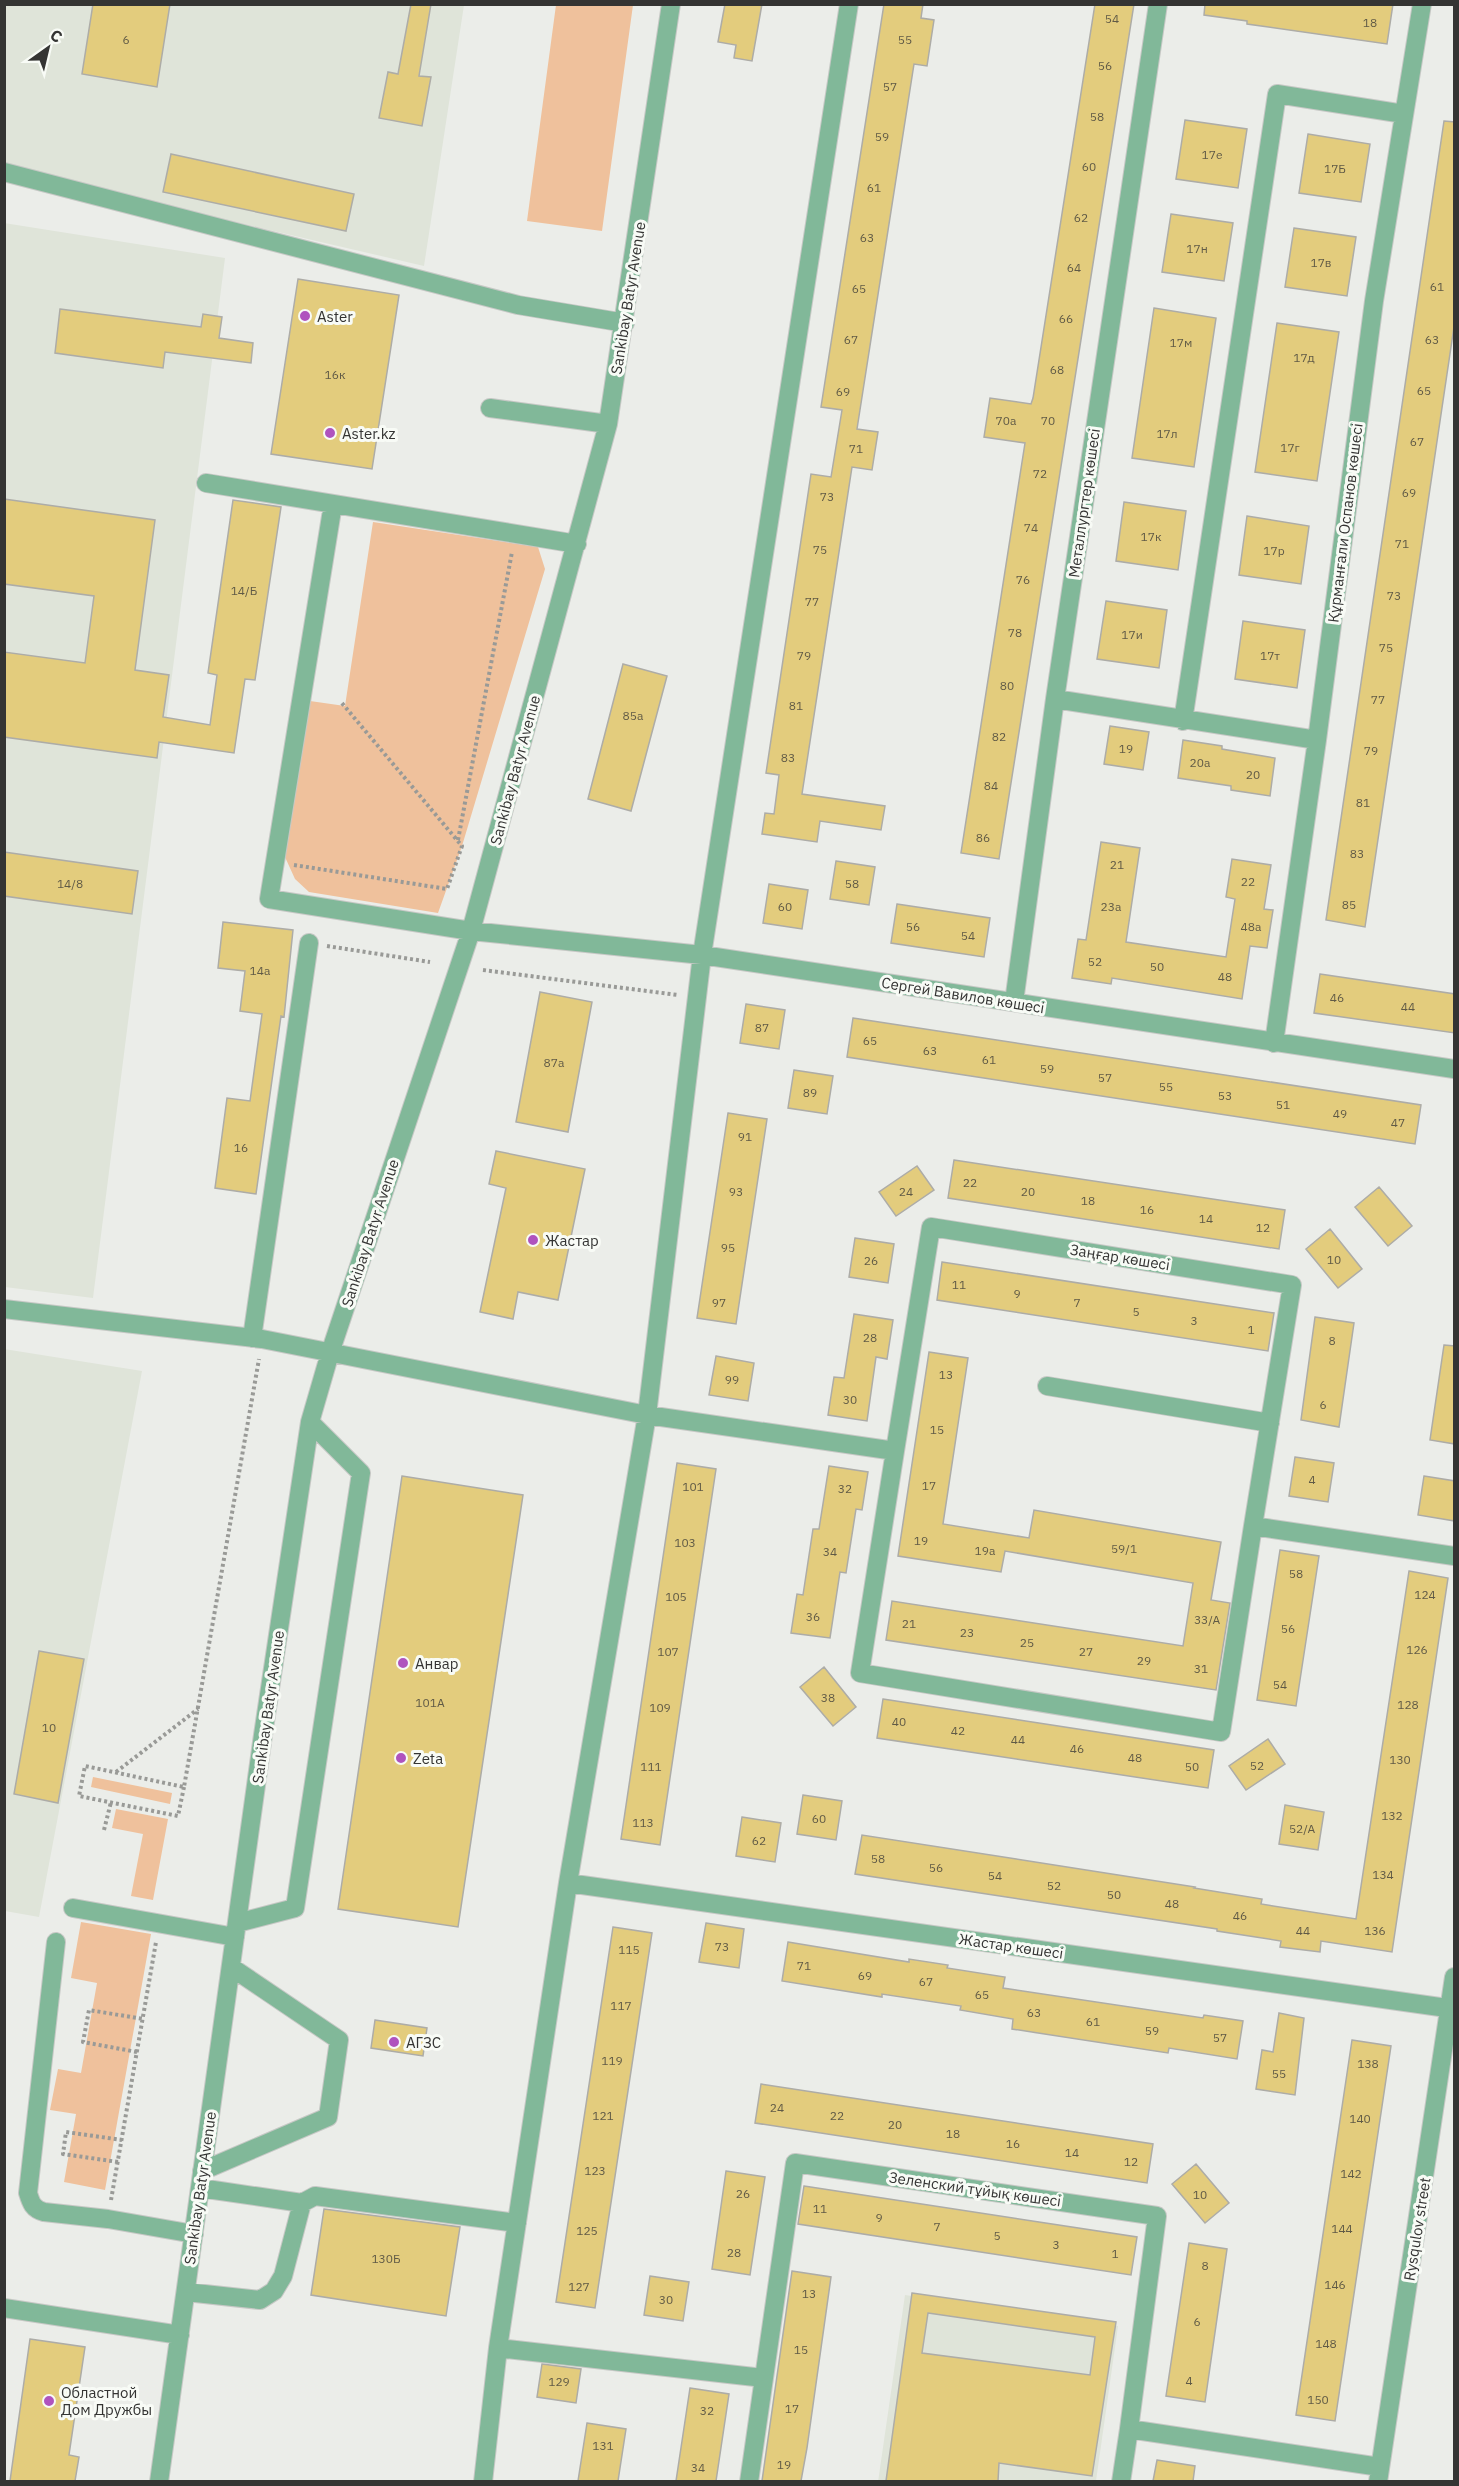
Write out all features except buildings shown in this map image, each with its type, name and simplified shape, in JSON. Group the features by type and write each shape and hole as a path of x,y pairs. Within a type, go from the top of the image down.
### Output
{"street":[{"name":"Sankibay Batyr Avenue","path":"159,2481 310,1422 330,1353 471,931 608,424 625,323 671,4"},
{"path":"483,2481 498,2348 568,1883 647,1415 702,956 849,4"},
{"name":"Металлургтер көшесі","path":"1014,1002 1055,699 1158,4"},
{"name":"Құрманғали Оспанов көшесі","path":"1275,1043 1374,301 1422,4"},
{"path":"1183,721 1277,94 1404,114"},
{"path":"4,172 518,305 625,323"},
{"path":"490,408 608,424"},
{"path":"206,483 577,544"},
{"name":"Сергей Вавилов көшесі","path":"333,504 269,898 471,931 702,956 1455,1069"},
{"path":"1055,699 1183,721 1317,740"},
{"path":"257,1339 309,943"},
{"name":"Заңғар көшесі","path":"931,1227 1292,1285 1221,1732 860,1673 895,1451 931,1227"},
{"path":"4,1309 257,1339 647,1415 895,1451"},
{"path":"1047,1386 1270,1423"},
{"path":"73,1908 160,1923 236,1930 295,1908 360,1473 310,1422"},
{"path":"1253,1526 1455,1557"},
{"name":"Жастар көшесі","path":"568,1883 1452,2009"},
{"path":"56,1942 28,2193 31,2203 36,2210 108,2219 194,2234"},
{"path":"201,2179 328,2117 339,2040 231,1966"},
{"name":"Rysqulov street","path":"1379,2474 1452,2009 1455,1977"},
{"name":"Зеленский тұйық көшесі","path":"749,2481 795,2163 1157,2216 1121,2481"},
{"path":"201,2179 302,2203 315,2196 517,2223"},
{"path":"186,2292 260,2300 274,2291 283,2276 302,2203"},
{"path":"4,2308 180,2335"},
{"path":"498,2348 764,2378"},
{"path":"1129,2429 1379,2474"}],"path":[{"path":"458,841 516,534"},
{"path":"288,864 447,889 462,846 341,702"},
{"path":"309,943 430,962"},
{"path":"483,970 697,998"},
{"path":"184,1787 85,1766 79,1796 178,1816 184,1787 198,1708 257,1339"},
{"path":"115,1773 198,1708"},
{"path":"104,1830 111,1802"},
{"path":"108,2219 160,1923"},
{"path":"137,2052 83,2042 89,2010 143,2019"},
{"path":"118,2162 63,2154 66,2133 122,2140"}],"shaded area":[{"path":"4,5 464,5 424,266 5,170"},
{"path":"556,5 633,5 602,231 527,221"},
{"path":"4,223 225,258 93,1298 5,1287"},
{"path":"373,522 538,547 545,569 462,846 438,913 309,892 295,879 285,857 310,701 345,706"},
{"path":"4,1349 142,1371 39,1917 5,1911"},
{"path":"93,1777 172,1793 170,1804 91,1787"},
{"path":"116,1809 168,1819 153,1900 131,1896 143,1834 112,1828"},
{"path":"81,1922 151,1934 105,2190 64,2182 76,2114 50,2110 58,2069 81,2073 97,1983 71,1978"},
{"path":"905,2295 1118,2326 1096,2481 878,2482"}],"place":[{"name":"Aster","path":"305,316"},
{"name":"Aster.kz","path":"330,433"},
{"name":"Жастар","path":"533,1240"},
{"name":"Анвар","path":"403,1663"},
{"name":"Zeta","path":"401,1758"},
{"name":"АГЗС","path":"394,2042"},
{"name":"Областной Дом Дружбы","path":"49,2401"}]}
